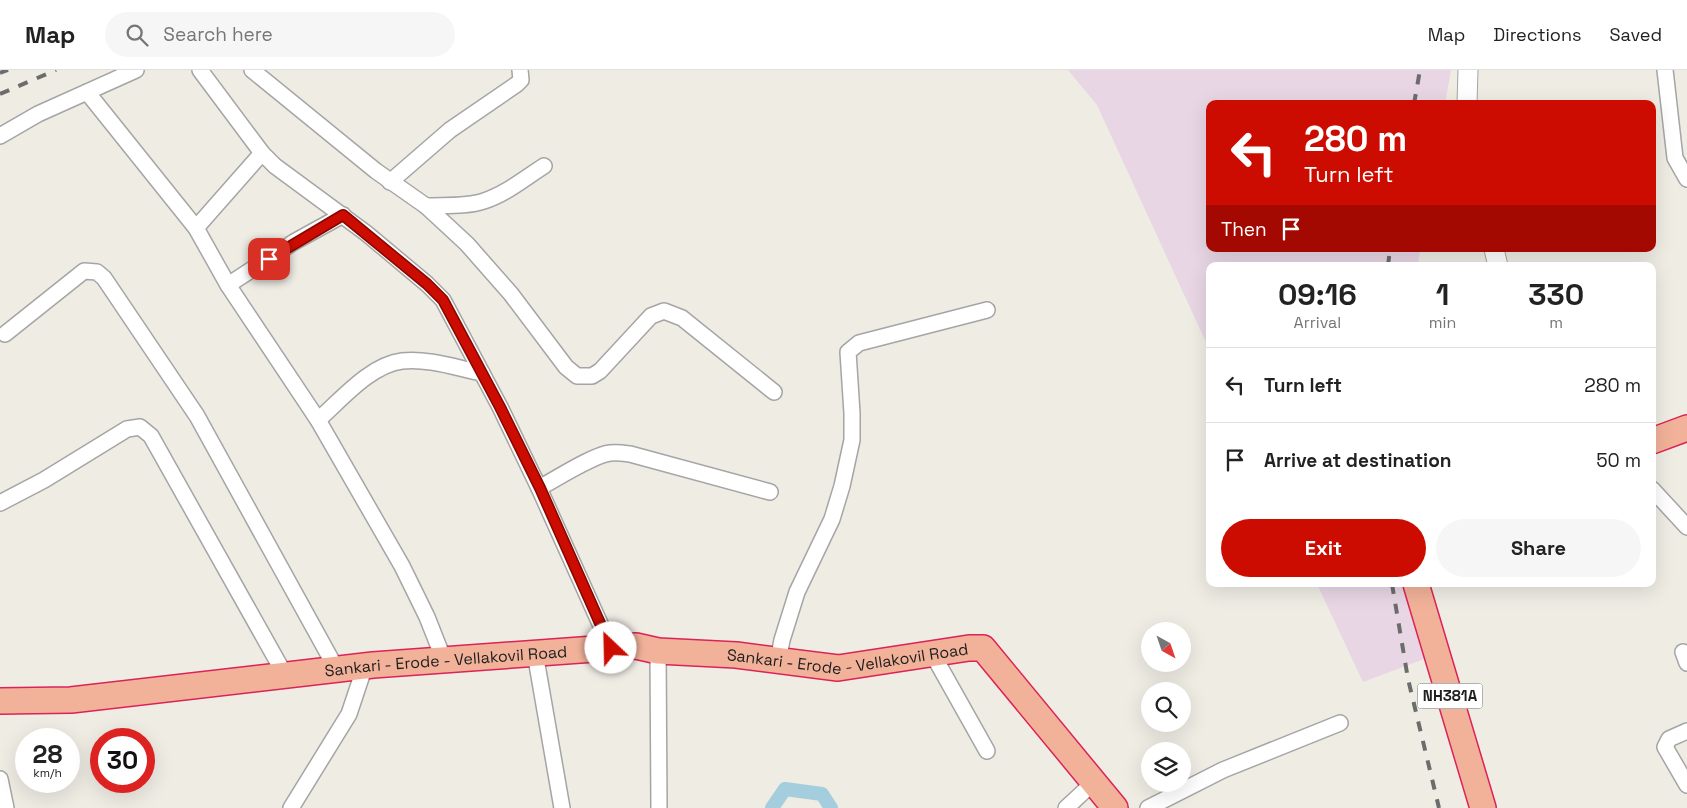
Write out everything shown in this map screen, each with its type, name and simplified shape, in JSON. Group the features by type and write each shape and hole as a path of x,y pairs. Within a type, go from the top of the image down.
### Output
{"highway":[{"path":"1656,440 1687,428"},
{"name":"NH381A","path":"1417,587 1483,808"},
{"name":"Sankari - Erode - Vellakovil Road","path":"0,701 71,700 365,666 636,646 658,651 736,655 838,668 932,653 983,648 1115,808"}],"street":[{"path":"0,136 38,114 136,70"},
{"path":"200,70 262,154 275,166 343,215 427,284 443,300 540,488 611,648"},
{"path":"252,70 390,182 426,206 494,272 566,367 577,376 592,376 600,371 651,316 664,311 682,318 774,392"},
{"path":"390,182 450,130 517,84 521,75 520,70"},
{"path":"1467,100 1468,70"},
{"path":"1665,70 1675,158 1687,179"},
{"path":"87,92 196,228 228,285 318,420 402,566 427,617 444,660"},
{"path":"196,228 262,154"},
{"path":"426,206 484,201 496,196 544,166"},
{"path":"228,285 343,215"},
{"path":"5,334 84,271 97,272 104,278 197,416 336,670"},
{"path":"778,661 782,640 797,592 832,519 842,486 852,440 848,352 859,343 988,310"},
{"path":"318,420 366,379 391,364 402,361 416,362 482,373"},
{"path":"0,503 44,480 128,429 140,427 146,430 285,675"},
{"path":"540,488 608,453 617,453 630,454 770,492"},
{"path":"1656,493 1687,527"},
{"path":"658,651 659,808"},
{"path":"932,653 987,751"},
{"path":"535,654 562,808"},
{"path":"291,808 349,714 365,666"},
{"path":"1148,808 1223,770 1340,724"},
{"path":"1687,732 1669,739 1665,747 1687,785"},
{"path":"0,779 6,808"},
{"path":"1066,808 1093,783"}],"shaded area":[{"path":"1068,70 1451,70 1446,100 1206,100 1206,252 1420,252 1418,262 1206,262 1206,342 1097,105"},
{"path":"1318,587 1410,587 1424,659 1363,682"}],"waterway":[{"path":"772,808 785,789 822,794 831,808"}],"railway":[{"path":"0,73 8,70"},
{"path":"0,94 56,70"},
{"path":"1415,100 1420,70"},
{"path":"1388,262 1390,252"},
{"path":"1393,587 1408,679 1439,808"}],"route":[{"path":"269,259 294,242 343,215 427,284 443,300 500,407 540,488 611,648"}]}
